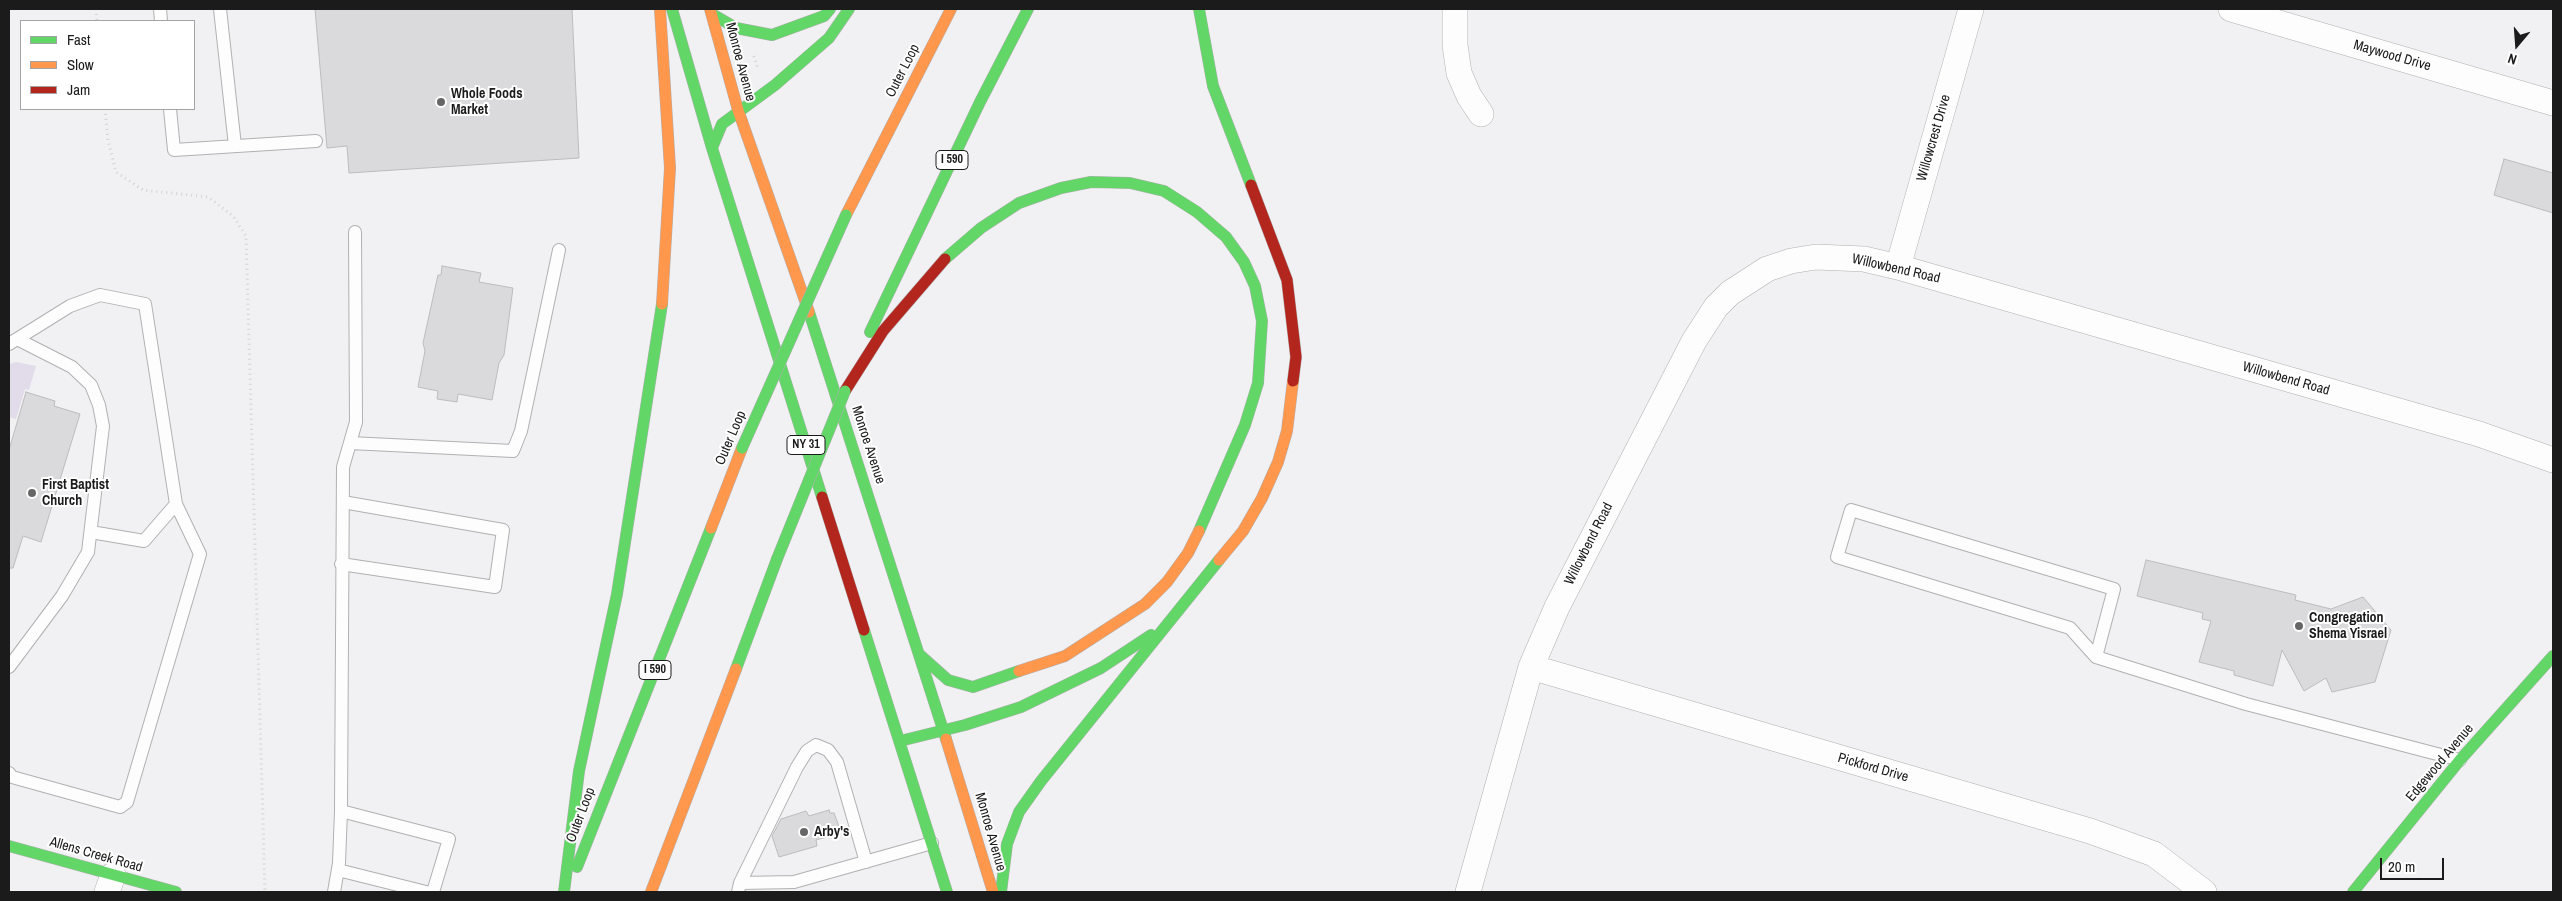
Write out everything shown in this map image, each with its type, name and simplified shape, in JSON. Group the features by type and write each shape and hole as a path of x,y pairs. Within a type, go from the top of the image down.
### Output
{"main road":[{"path":"564,892 579,772 617,594 662,306 670,168 660,9"},
{"name":"NY 31","path":"672,9 712,148 947,892"},
{"path":"711,11 736,28 772,36 824,16 830,9"},
{"path":"712,148 722,124 738,110 775,85 829,38 849,9"},
{"name":"Outer Loop","path":"568,892 742,448 846,215 951,9"},
{"name":"I 590","path":"651,892 777,559 845,390 878,313 980,102 1028,9"},
{"path":"1001,892 1007,844 1019,812 1041,781 1243,531 1262,498 1278,462 1287,431 1296,357 1287,280 1213,86 1199,9"},
{"name":"Monroe Avenue","path":"711,11 738,110 791,257 944,729 993,892"},
{"path":"845,390 883,331 938,265 981,228 1019,203 1061,188 1091,182 1130,183 1164,191 1198,212 1226,237 1244,262 1255,286 1262,321 1258,383 1245,425 1226,475 1188,553 1167,582 1150,599 1065,656 972,687 948,680 920,655"},
{"path":"900,741 1021,707 1101,668 1173,620"},
{"name":"Edgewood Avenue","path":"2353,892 2460,760 2553,656"},
{"name":"Allens Creek Road","path":"9,846 110,884 176,892"}],"street":[{"path":"1455,9 1455,45 1459,73 1469,96 1481,114"},
{"name":"Willowcrest Drive","path":"1898,267 1971,9"},
{"name":"Maywood Drive","path":"2231,9 2553,103"},
{"name":"Willowbend Road","path":"1468,892 1531,667 1557,607 1694,341 1716,307 1746,281 1767,269 1791,261 1839,257 1864,259 1898,267 2479,434 2553,460"},
{"name":"Pickford Drive","path":"1531,667 2090,832 2154,854 2204,892"}],"lane":[{"path":"220,9 235,146"},
{"path":"170,110 174,150 316,140"},
{"path":"334,892 338,870 341,811 343,466 356,422 355,232"},
{"path":"350,443 513,451 521,431 559,250"},
{"path":"10,777 120,807 127,802 200,554 176,504 145,304 100,295 70,306 13,342"},
{"path":"9,667 62,596 88,552 103,426 99,405 91,385 72,367 13,342"},
{"path":"341,564 495,587 503,530 343,502"},
{"path":"90,532 144,541 176,504"},
{"path":"2096,658 2114,589 1851,510 1838,557 2070,628 2096,658 2246,704 2460,760"},
{"path":"739,888 807,751 816,745 828,750 837,762 866,862"},
{"path":"341,811 449,839 433,892"},
{"path":"739,888 794,882 932,843"},
{"path":"338,870 426,892"}],"path":[{"path":"753,53 760,76"},
{"path":"105,110 108,140 116,172 143,190 208,197 233,216 246,236 265,892"}],"shaded area":[{"path":"16,362 36,366 29,390 25,389 16,419 9,417 9,364"}],"building":[{"path":"315,9 572,9 579,158 349,173 347,146 327,148"},
{"path":"2504,159 2553,173 2553,213 2494,195"},
{"path":"442,266 481,273 479,282 513,288 504,355 499,363 492,400 458,394 457,402 437,399 438,391 418,387 425,351 423,343 438,275 441,275"},
{"name":"First Baptist Church","path":"26,392 55,401 54,406 80,414 41,542 23,536 13,568 9,568 9,450"},
{"name":"Congregation Shema Yisrael","path":"2146,560 2296,595 2295,600 2331,609 2363,597 2391,630 2375,682 2332,692 2326,678 2304,691 2282,650 2273,686 2234,675 2234,671 2199,662 2211,621 2202,619 2203,613 2137,596"},
{"name":"Arby's","path":"829,810 830,813 834,813 840,829 836,830 837,834 816,840 817,846 779,857 772,836 781,819 806,811 809,816"}],"traffic: fast":[{"path":"672,9 712,148 822,497"},
{"path":"712,14 736,28 772,35 824,16 830,9"},
{"path":"712,148 722,124 775,85 829,38 849,9"},
{"path":"870,332 980,102 1028,9"},
{"path":"1199,9 1213,86 1251,185"},
{"path":"945,259 981,228 1019,203 1061,188 1091,182 1130,183 1164,191 1197,212 1226,237 1244,262 1255,286 1262,321 1258,383 1245,425 1199,531"},
{"path":"742,448 846,215"},
{"path":"564,892 579,771 617,594 662,304"},
{"path":"809,312 946,739"},
{"path":"777,559 845,391"},
{"path":"577,867 711,528"},
{"path":"736,669 777,559"},
{"path":"1001,892 1007,844 1019,812 1041,781 1219,560"},
{"path":"864,630 947,892"},
{"path":"900,741 965,725 1021,707 1101,668 1151,635"},
{"path":"920,655 948,680 973,687 1019,671"},
{"path":"2353,892 2460,760 2553,656"},
{"path":"9,846 176,892"}],"traffic: slow":[{"path":"660,9 670,168 662,304"},
{"path":"710,9 738,110 809,312"},
{"path":"846,215 951,9"},
{"path":"1219,560 1243,531 1262,498 1278,462 1287,431 1293,381"},
{"path":"711,528 742,448"},
{"path":"1019,671 1065,656 1145,604 1167,582 1188,553 1199,531"},
{"path":"651,892 736,669"},
{"path":"946,739 993,892"}],"traffic: jam":[{"path":"1251,185 1287,280 1296,357 1293,381"},
{"path":"845,391 883,331 945,259"},
{"path":"822,497 864,630"}],"place":[{"name":"Whole Foods Market","path":"441,102"},
{"name":"First Baptist Church","path":"32,493"},
{"name":"Congregation Shema Yisrael","path":"2299,626"},
{"name":"Arby's","path":"804,832"}]}
